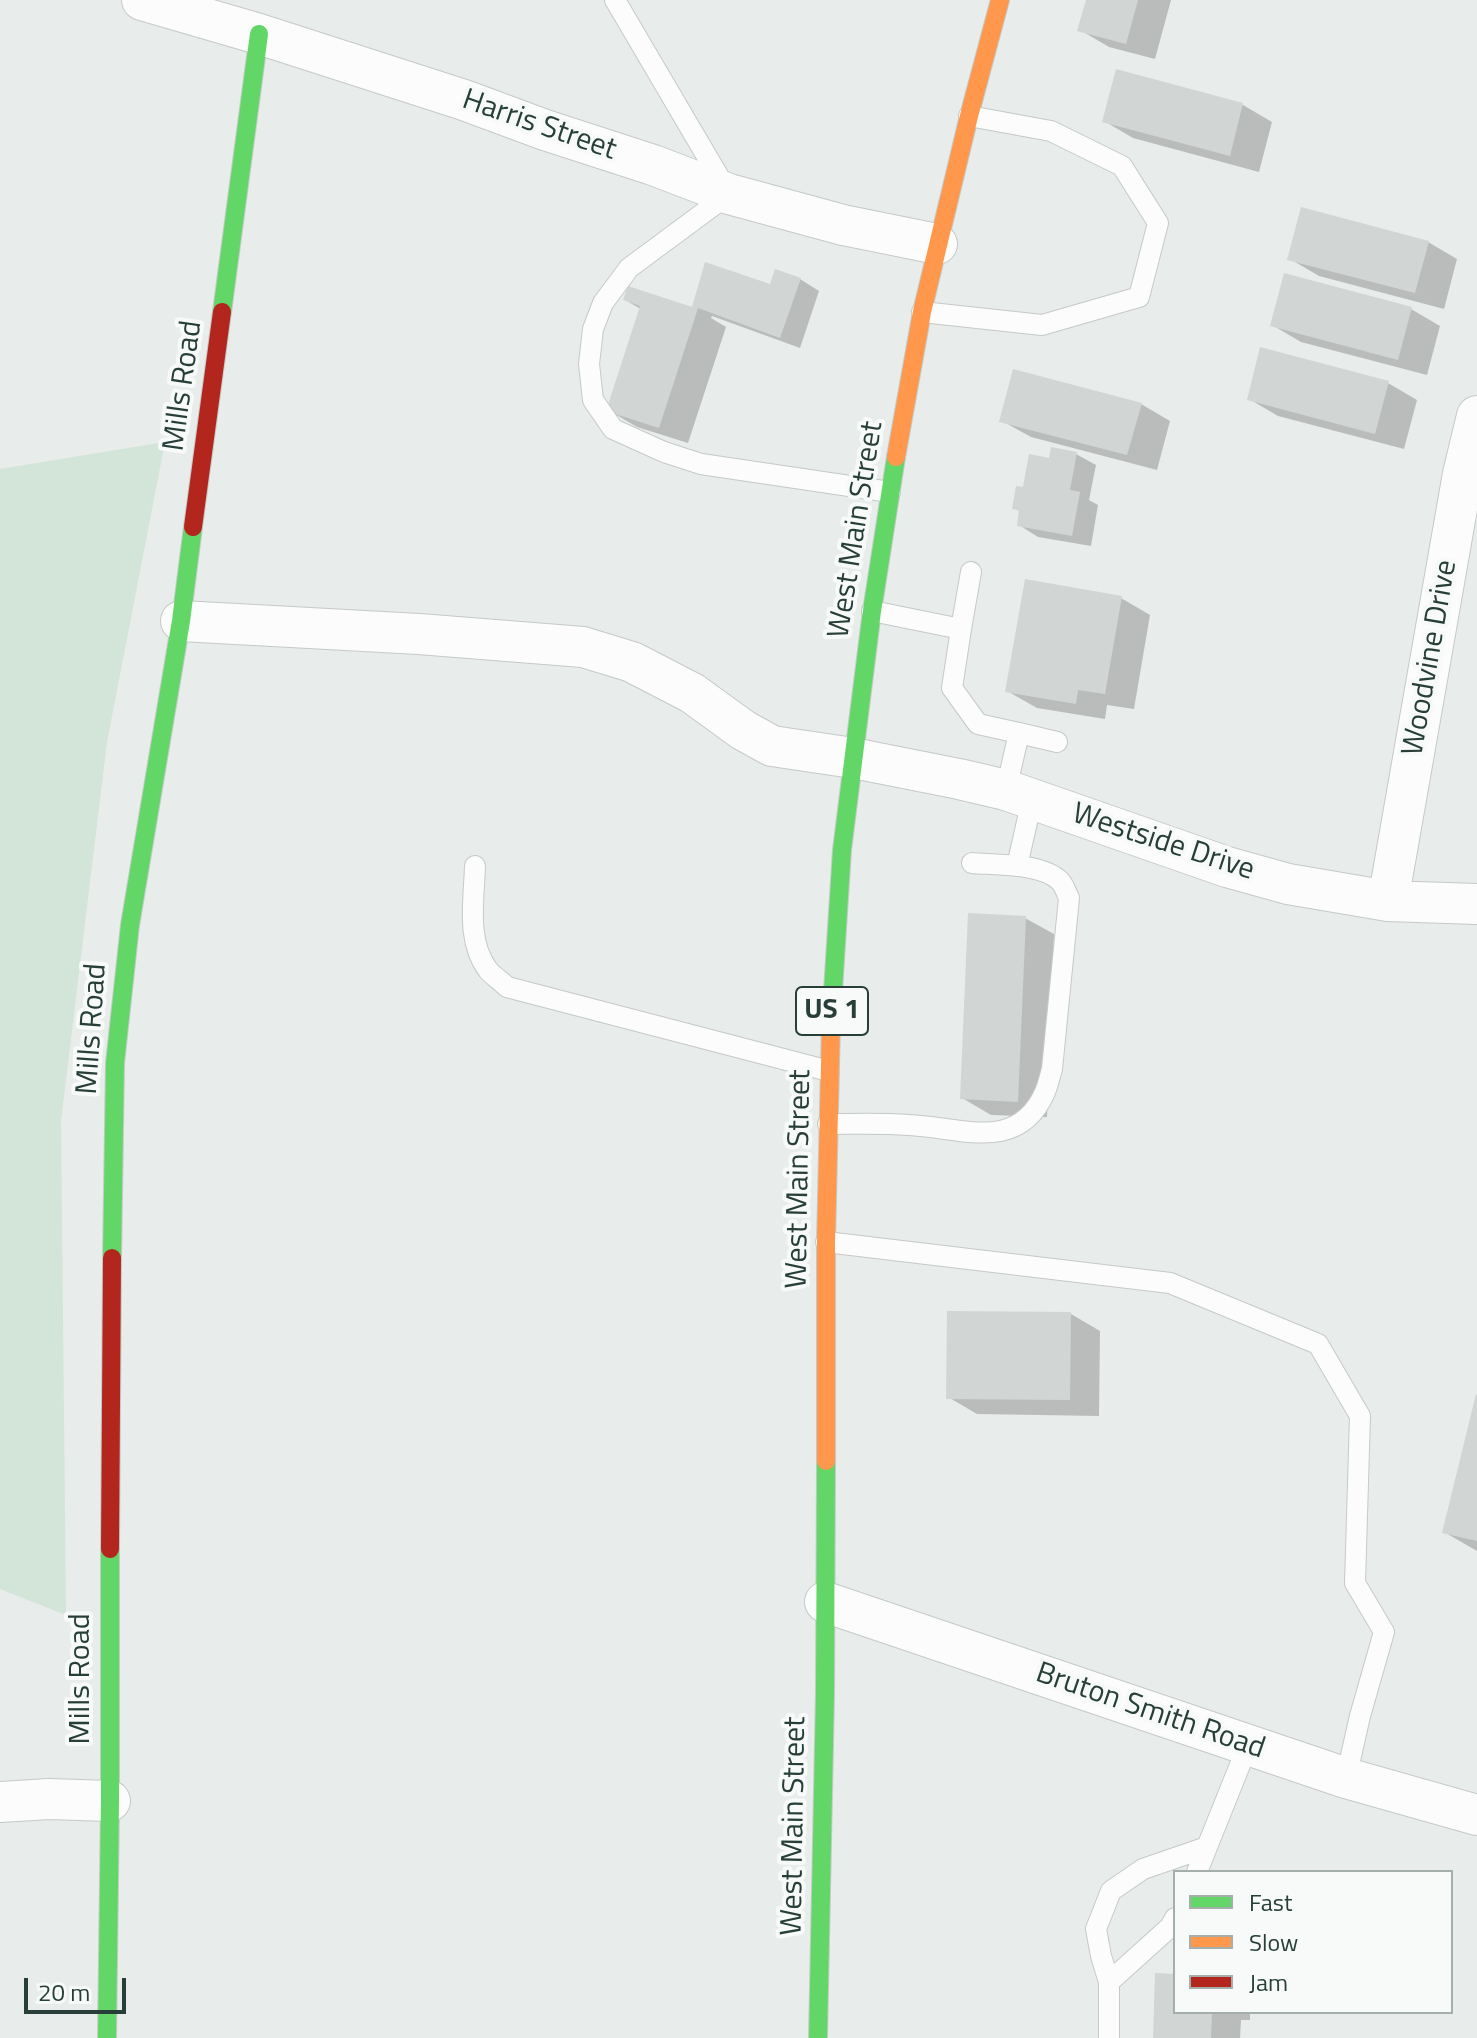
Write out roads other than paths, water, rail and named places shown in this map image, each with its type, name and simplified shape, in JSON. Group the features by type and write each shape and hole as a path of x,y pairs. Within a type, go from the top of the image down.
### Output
{"main road":[{"name":"West Main Street","path":"818,2038 824,1768 829,1071 841,865 872,611 922,312 1000,0"},
{"name":"Mills Road","path":"107,2038 110,1378 115,1063 130,925 181,621 259,34"}],"street":[{"name":"Harris Street","path":"142,0 464,100 729,194 843,225 937,244"},
{"name":"Woodvine Drive","path":"1388,901 1463,474 1477,416"},
{"name":"Westside Drive","path":"181,621 583,647 632,662 692,693 743,730 772,746 959,779 1019,795 1227,867 1288,884 1388,901 1477,904"},
{"name":"Bruton Smith Road","path":"825,1602 1346,1778 1477,1815"},
{"path":"0,1802 49,1799 110,1801"}],"lane":[{"path":"615,0 729,194 629,268 603,303 593,329 589,364 593,400 613,429 664,452 701,464 890,492"},
{"path":"922,312 1042,325 1139,297 1158,223 1122,166 1051,131 969,116"},
{"path":"971,572 952,688 978,724 1057,742"},
{"path":"872,611 961,629"},
{"path":"1017,866 1019,733"},
{"path":"828,1124 910,1125 990,1133 1014,1128 1032,1114 1045,1092 1052,1069 1069,898 1061,882 1048,873 1017,866 972,863"},
{"path":"475,866 473,935 489,971 507,987 829,1071"},
{"path":"826,1242 1170,1283 1318,1344 1360,1416 1355,1583 1384,1632 1346,1778"},
{"path":"1198,1870 1248,1745"},
{"path":"1109,2038 1109,1982 1096,1929 1111,1891 1143,1869 1207,1847"},
{"path":"1109,1982 1173,1922"}]}
